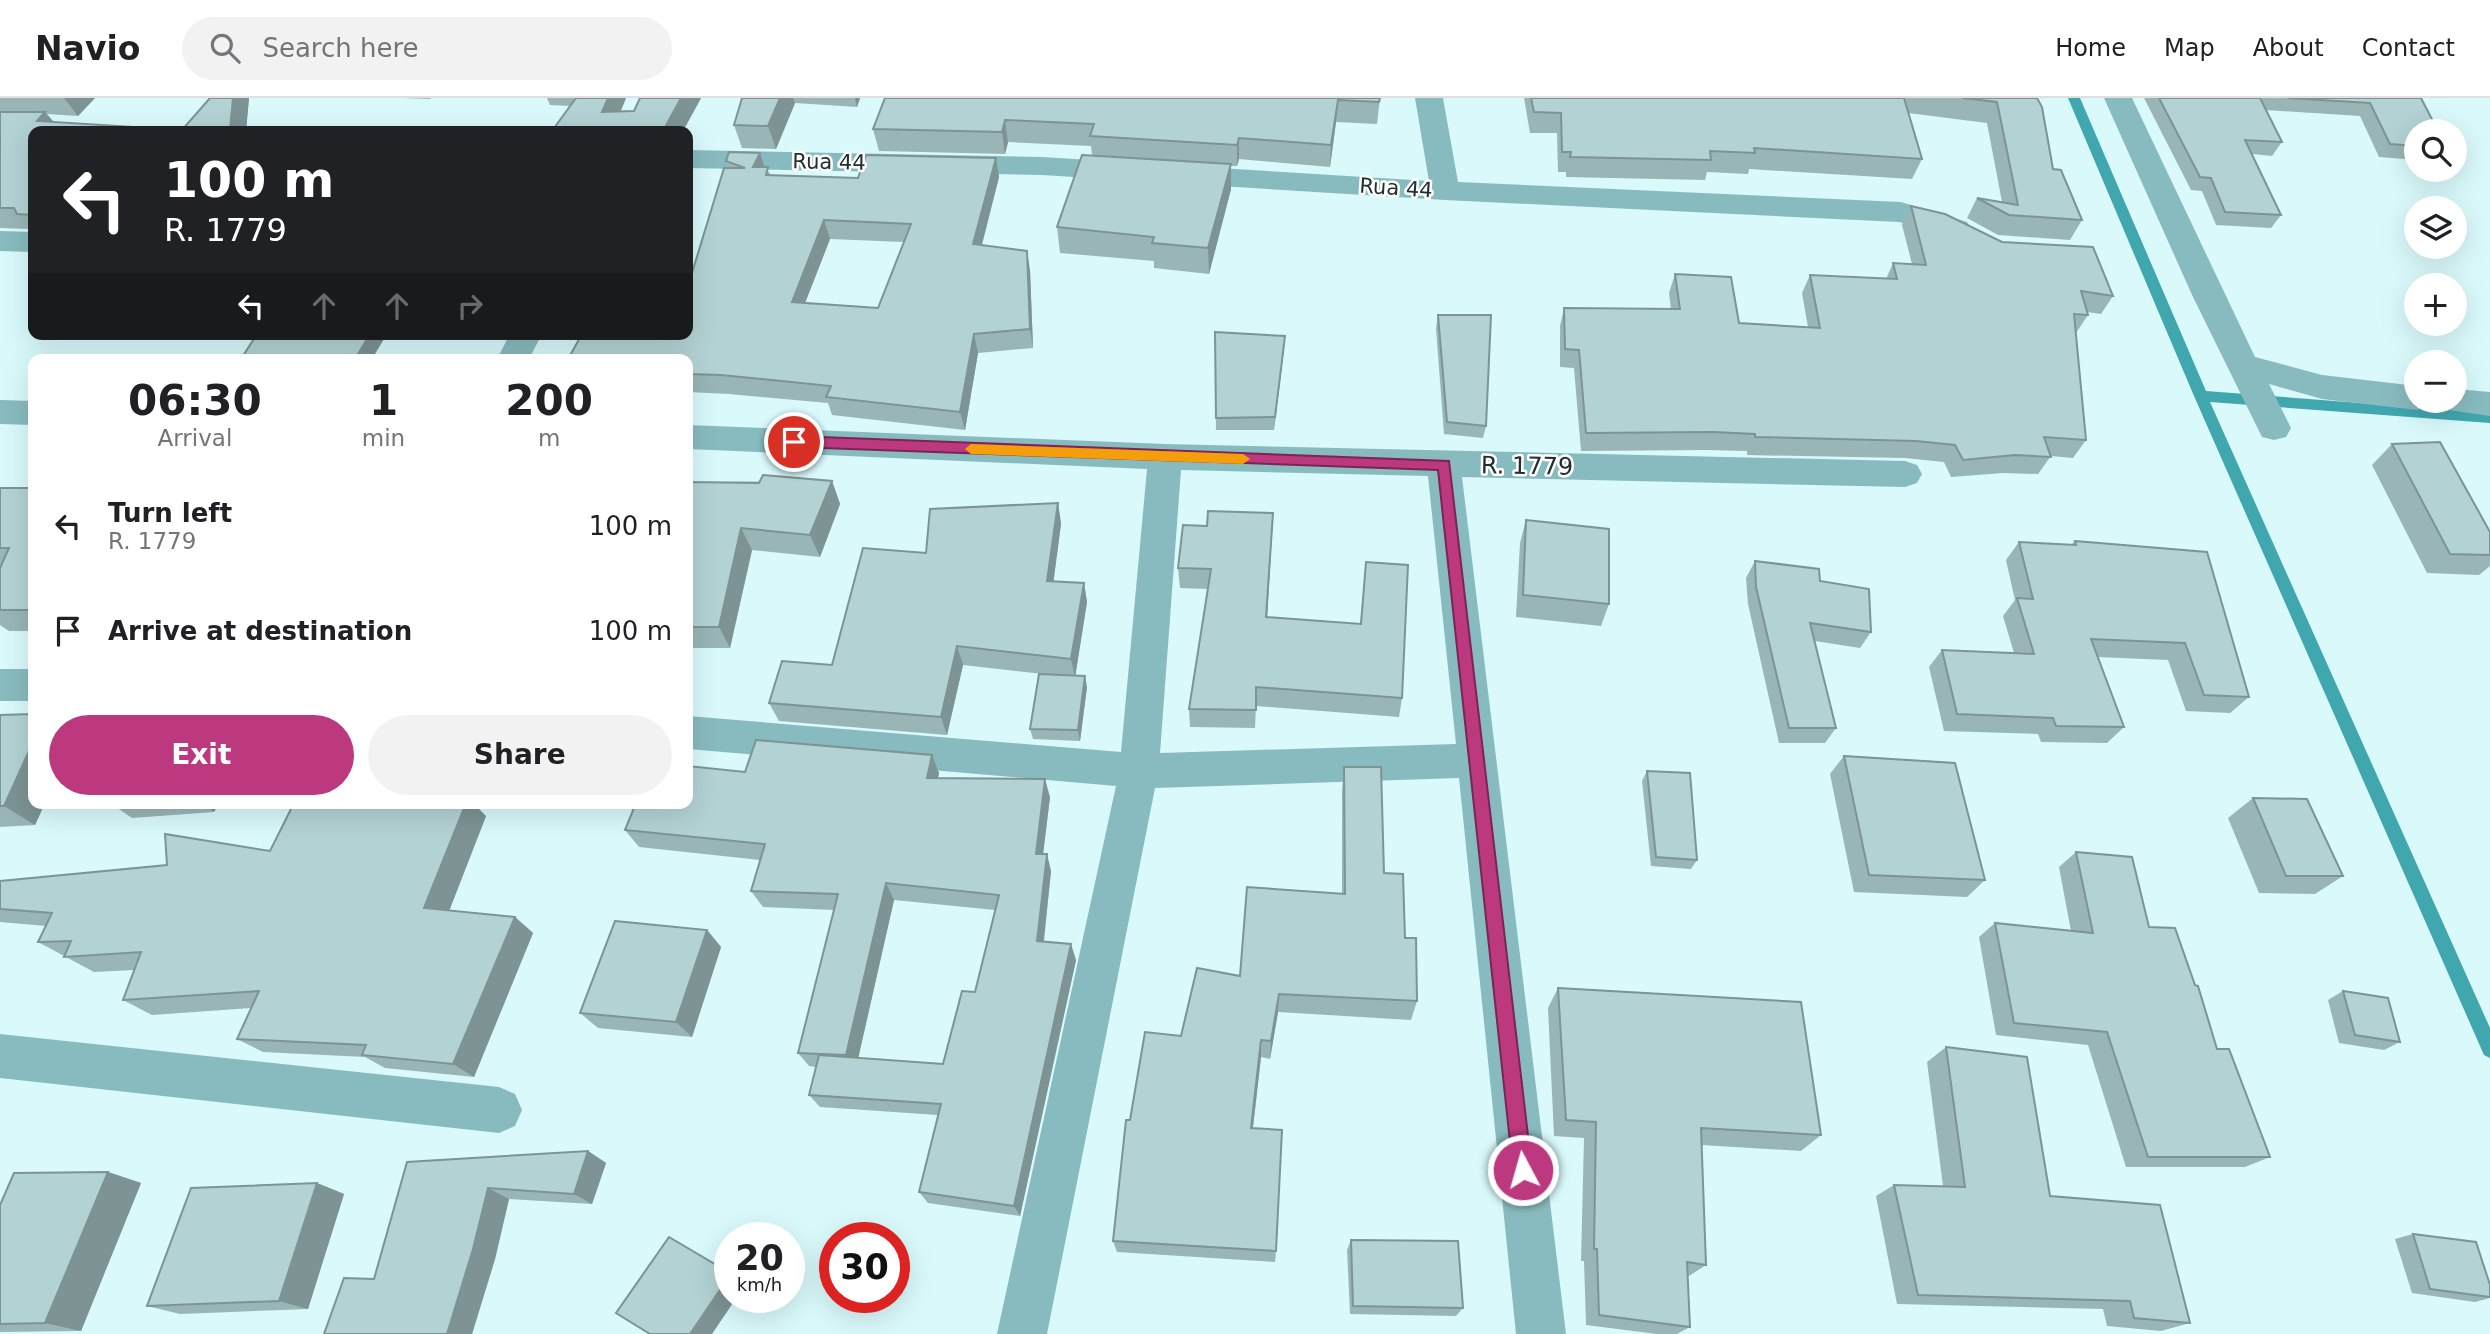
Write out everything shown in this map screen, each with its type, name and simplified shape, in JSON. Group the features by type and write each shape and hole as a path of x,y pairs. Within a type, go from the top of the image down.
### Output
{"street":[{"path":"1429,98 1445,191"},
{"path":"2118,98 2209,297 2274,428"},
{"name":"Rua 44","path":"693,159 1042,166 1445,191 1901,212 1946,223 1980,242"},
{"path":"0,241 28,242"},
{"path":"2250,377 2404,396"},
{"path":"2467,402 2490,404"},
{"path":"0,412 28,413"},
{"name":"R. 1779","path":"693,437 1165,457 1905,474"},
{"path":"1023,1334 1087,1010 1139,771 1165,457"},
{"path":"1444,465 1541,1334"},
{"path":"0,685 28,685"},
{"path":"693,732 1139,771 1477,760"},
{"path":"0,1056 499,1110"}],"building":[{"path":"210,98 233,98 230,126 186,126"},
{"path":"576,98 608,98 602,112 634,111 640,98 681,98 666,126 556,126"},
{"path":"742,98 780,98 768,126 734,125"},
{"path":"885,98 1380,98 1379,102 1338,100 1331,145 1239,138 1237,145 1090,136 1094,124 1005,120 1002,132 873,129"},
{"path":"1531,98 1904,98 1922,159 1754,148 1755,153 1710,151 1711,160 1570,157 1571,152 1562,152 1561,113 1534,112"},
{"path":"1962,98 2037,98 2042,107 2053,169 2061,170 2082,220 2009,215 1977,198 2018,205 1997,102"},
{"path":"2159,98 2260,98 2282,142 2245,140 2281,215 2225,212 2211,178 2200,177"},
{"path":"2288,98 2421,98 2432,119 2404,119 2404,145 2390,144 2370,103"},
{"path":"0,112 45,112 37,121 118,126 28,126 28,215 17,214 14,208 0,208"},
{"path":"729,152 760,153 753,167 768,167 766,175 858,178 866,155 996,158 973,244 1027,251 1030,329 974,334 960,412 826,397 831,386 693,374 693,354 571,354 579,340 693,340 693,270 724,168 745,168 726,161","holes":["824,220 911,224 878,308 792,302"]},
{"path":"1082,155 1231,164 1208,248 1152,243 1154,237 1057,227"},
{"path":"1911,206 1945,214 2002,242 2093,247 2113,296 2081,291 2088,315 2074,314 2086,440 2044,437 2051,457 2015,455 1963,460 1955,445 1916,441 1755,437 1755,434 1714,432 1586,433 1579,350 1565,349 1564,308 1680,309 1675,274 1731,277 1739,323 1820,328 1810,275 1897,279 1893,263 1926,265"},
{"path":"1438,315 1491,315 1486,426 1447,422"},
{"path":"1215,332 1285,336 1275,417 1216,418"},
{"path":"253,340 366,340 358,354 244,354"},
{"path":"2440,442 2490,532 2490,555 2450,554 2392,444"},
{"path":"763,475 832,481 810,535 741,528 719,627 693,627 693,482 759,483"},
{"path":"0,488 28,488 28,610 0,610 0,568 9,548 0,548"},
{"path":"1058,503 1047,581 1084,583 1071,659 957,646 941,717 769,703 782,661 832,665 863,548 926,553 930,509"},
{"path":"1208,511 1273,513 1266,617 1361,624 1366,562 1408,565 1402,698 1256,687 1256,710 1189,709 1211,569 1178,568 1183,525 1207,526"},
{"path":"1526,520 1609,529 1609,604 1523,595"},
{"path":"2075,541 2207,552 2249,697 2204,695 2185,643 2091,639 2124,727 2056,726 2053,718 1957,714 1942,650 2034,654 2017,598 2033,599 2019,542 2076,545"},
{"path":"1755,561 1819,569 1820,581 1869,589 1871,632 1810,623 1836,728 1789,728 1756,587"},
{"path":"1039,674 1085,676 1078,730 1030,729"},
{"path":"28,714 28,753 4,806 0,806 0,715"},
{"path":"756,740 932,755 927,778 1045,779 1036,854 1047,854 1037,941 1071,944 1014,1206 919,1192 941,1104 809,1095 819,1055 943,1064 962,991 975,992 999,895 886,883 846,1055 798,1053 838,894 751,891 765,844 625,830 634,809 693,809 693,767 745,772"},
{"path":"1844,756 1955,763 1985,880 1869,875"},
{"path":"1344,767 1381,767 1384,873 1403,874 1405,938 1416,938 1417,1001 1279,994 1271,1041 1261,1040 1251,1128 1282,1130 1276,1251 1113,1241 1126,1120 1130,1120 1145,1032 1181,1036 1197,968 1240,976 1247,887 1345,894"},
{"path":"1647,771 1690,773 1697,860 1656,857"},
{"path":"2253,798 2307,799 2343,876 2286,876"},
{"path":"291,809 464,809 424,908 515,917 453,1064 362,1055 366,1045 237,1039 259,991 123,1000 141,952 64,957 71,941 38,942 52,913 0,909 0,881 167,865 165,834 270,851"},
{"path":"2076,852 2132,857 2149,927 2175,928 2195,985 2198,986 2217,1049 2229,1049 2270,1157 2148,1157 2107,1032 2014,1023 1995,923 2093,933"},
{"path":"615,921 707,930 676,1022 580,1013"},
{"path":"1558,988 1801,1002 1821,1135 1701,1128 1706,1265 1687,1262 1690,1327 1599,1315 1597,1249 1594,1249 1596,1122 1566,1120"},
{"path":"2343,991 2388,998 2400,1042 2355,1035"},
{"path":"1946,1047 2027,1057 2050,1196 2160,1205 2190,1323 2134,1318 2130,1301 1918,1295 1894,1185 1965,1187"},
{"path":"588,1151 574,1194 488,1188 447,1334 324,1334 344,1278 374,1279 407,1162"},
{"path":"108,1172 45,1323 0,1324 0,1205 14,1173"},
{"path":"317,1183 279,1301 147,1306 191,1188"},
{"path":"2413,1234 2476,1242 2490,1285 2490,1297 2430,1289"},
{"path":"669,1237 714,1264 714,1299 690,1334 650,1334 616,1313"},
{"path":"1351,1240 1458,1241 1463,1308 1353,1306"}],"waterway":[{"path":"2074,98 2201,396"},
{"path":"2201,396 2490,418"},
{"path":"2201,396 2490,1049"}],"slow traffic":[{"path":"971,449 1243,459"}],"route":[{"path":"794,442 1444,465 1523,1170"}]}
